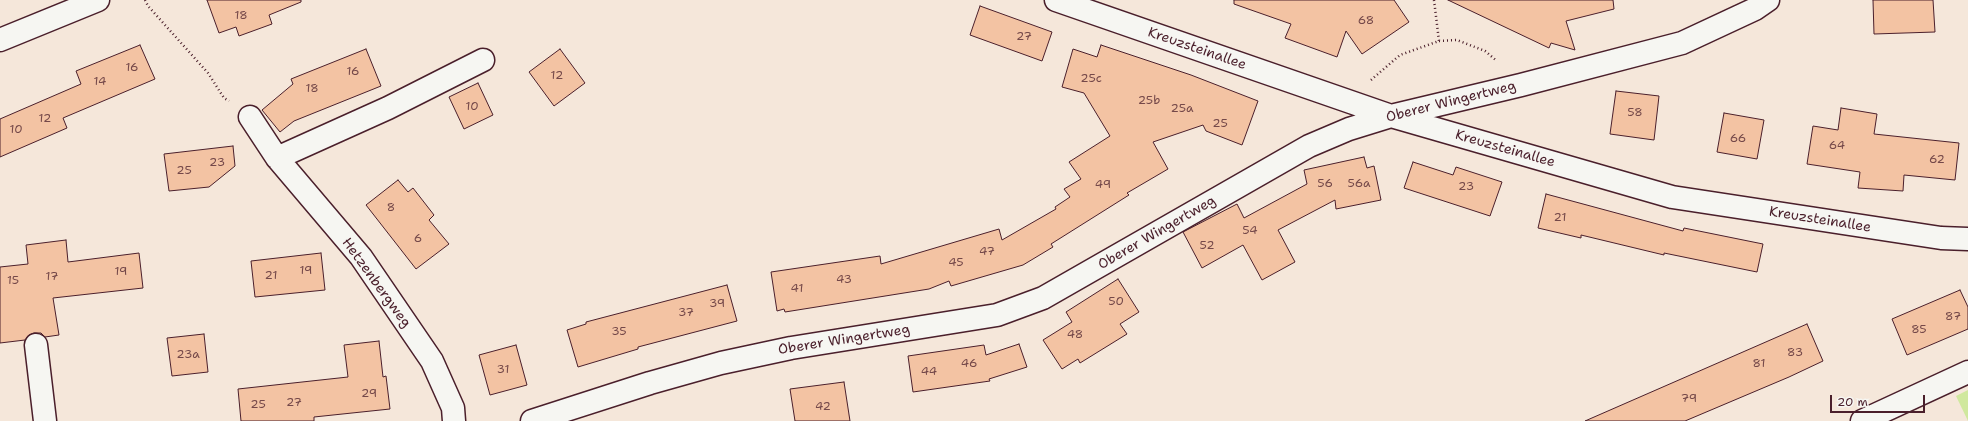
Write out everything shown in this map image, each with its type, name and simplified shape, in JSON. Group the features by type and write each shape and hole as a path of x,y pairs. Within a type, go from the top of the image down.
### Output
{"street":[{"path":"0,40 98,0"},
{"name":"Kreuzsteinallee","path":"1056,0 1391,116 1672,197 1941,238 1968,240"},
{"name":"Oberer Wingertweg","path":"532,421 650,383 721,363 791,348 997,315 1043,298 1309,146 1349,129 1391,116 1521,85 1682,43 1755,10 1768,0"},
{"path":"277,158 388,108 483,60"},
{"name":"Hetzenbergweg","path":"250,117 277,158 361,257 432,361 453,408 454,421"},
{"path":"36,345 45,421"},
{"path":"1862,421 1968,372"}],"path":[{"path":"145,0 148,6 208,73 224,98 250,117"},
{"path":"1434,0 1439,41"},
{"path":"1350,102 1380,71 1400,55 1439,41 1457,40 1485,51 1521,85"}],"green space":[{"path":"1968,390 1968,421 1956,396"}],"building":[{"path":"207,0 301,0 301,2 269,15 272,24 239,36 236,27 219,33"},
{"path":"1234,0 1394,0 1409,22 1362,54 1346,31 1337,57 1285,38 1291,24 1234,4"},
{"path":"1448,0 1613,0 1614,9 1566,21 1575,50 1551,43 1549,48"},
{"path":"1873,0 1933,0 1935,32 1874,34"},
{"path":"980,6 1052,32 1042,61 970,35"},
{"path":"140,45 155,79 63,118 67,128 0,157 0,119 81,84 76,71"},
{"path":"1101,45 1191,75 1258,101 1242,145 1206,131 1203,125 1153,142 1168,169 1127,193 1129,195 1051,244 1053,247 1023,265 951,286 949,281 929,289 785,312 784,309 777,311 771,272 880,256 881,264 999,229 1002,240 1056,209 1055,207 1070,197 1064,189 1081,179 1069,162 1110,136 1084,93 1062,87 1073,49 1097,57"},
{"path":"366,49 381,86 294,121 280,132 262,110 293,84 291,79"},
{"path":"560,49 585,83 554,106 529,72"},
{"path":"478,83 493,115 464,129 449,97"},
{"path":"1616,91 1659,96 1654,140 1610,134"},
{"path":"1841,108 1877,114 1874,134 1959,143 1955,180 1904,175 1903,191 1858,188 1860,172 1807,164 1813,126 1838,130"},
{"path":"1724,113 1764,120 1757,159 1717,152"},
{"path":"233,146 235,166 209,187 169,191 164,154"},
{"path":"1364,157 1367,168 1374,166 1381,200 1336,209 1335,200 1278,230 1295,262 1262,280 1243,245 1202,268 1183,232 1237,204 1244,218 1307,184 1304,170"},
{"path":"1413,162 1453,175 1456,167 1502,182 1490,216 1404,188"},
{"path":"398,180 408,192 413,188 434,215 429,220 449,244 416,269 366,205"},
{"path":"1546,194 1683,231 1684,228 1763,244 1757,272 1664,253 1664,255 1581,235 1581,238 1538,228"},
{"path":"66,240 68,262 139,253 143,288 53,298 59,335 45,337 41,333 34,333 29,335 25,340 0,343 0,267 28,264 26,245"},
{"path":"321,253 325,290 255,297 251,261"},
{"path":"1118,279 1139,312 1120,324 1127,334 1080,363 1078,359 1062,369 1043,340 1072,322 1066,312"},
{"path":"727,285 737,321 638,347 638,349 578,367 567,330 586,324 586,322"},
{"path":"1960,290 1968,307 1968,329 1907,355 1892,319"},
{"path":"1807,324 1823,361 1789,377 1685,421 1585,421"},
{"path":"204,334 208,372 172,376 167,338"},
{"path":"379,341 383,377 386,376 390,409 314,417 314,421 241,421 238,389 348,377 344,345"},
{"path":"1019,344 1027,367 989,379 990,381 913,392 908,356 984,345 986,355"},
{"path":"516,345 527,385 490,395 479,355"},
{"path":"844,382 850,421 795,421 790,389"}]}
